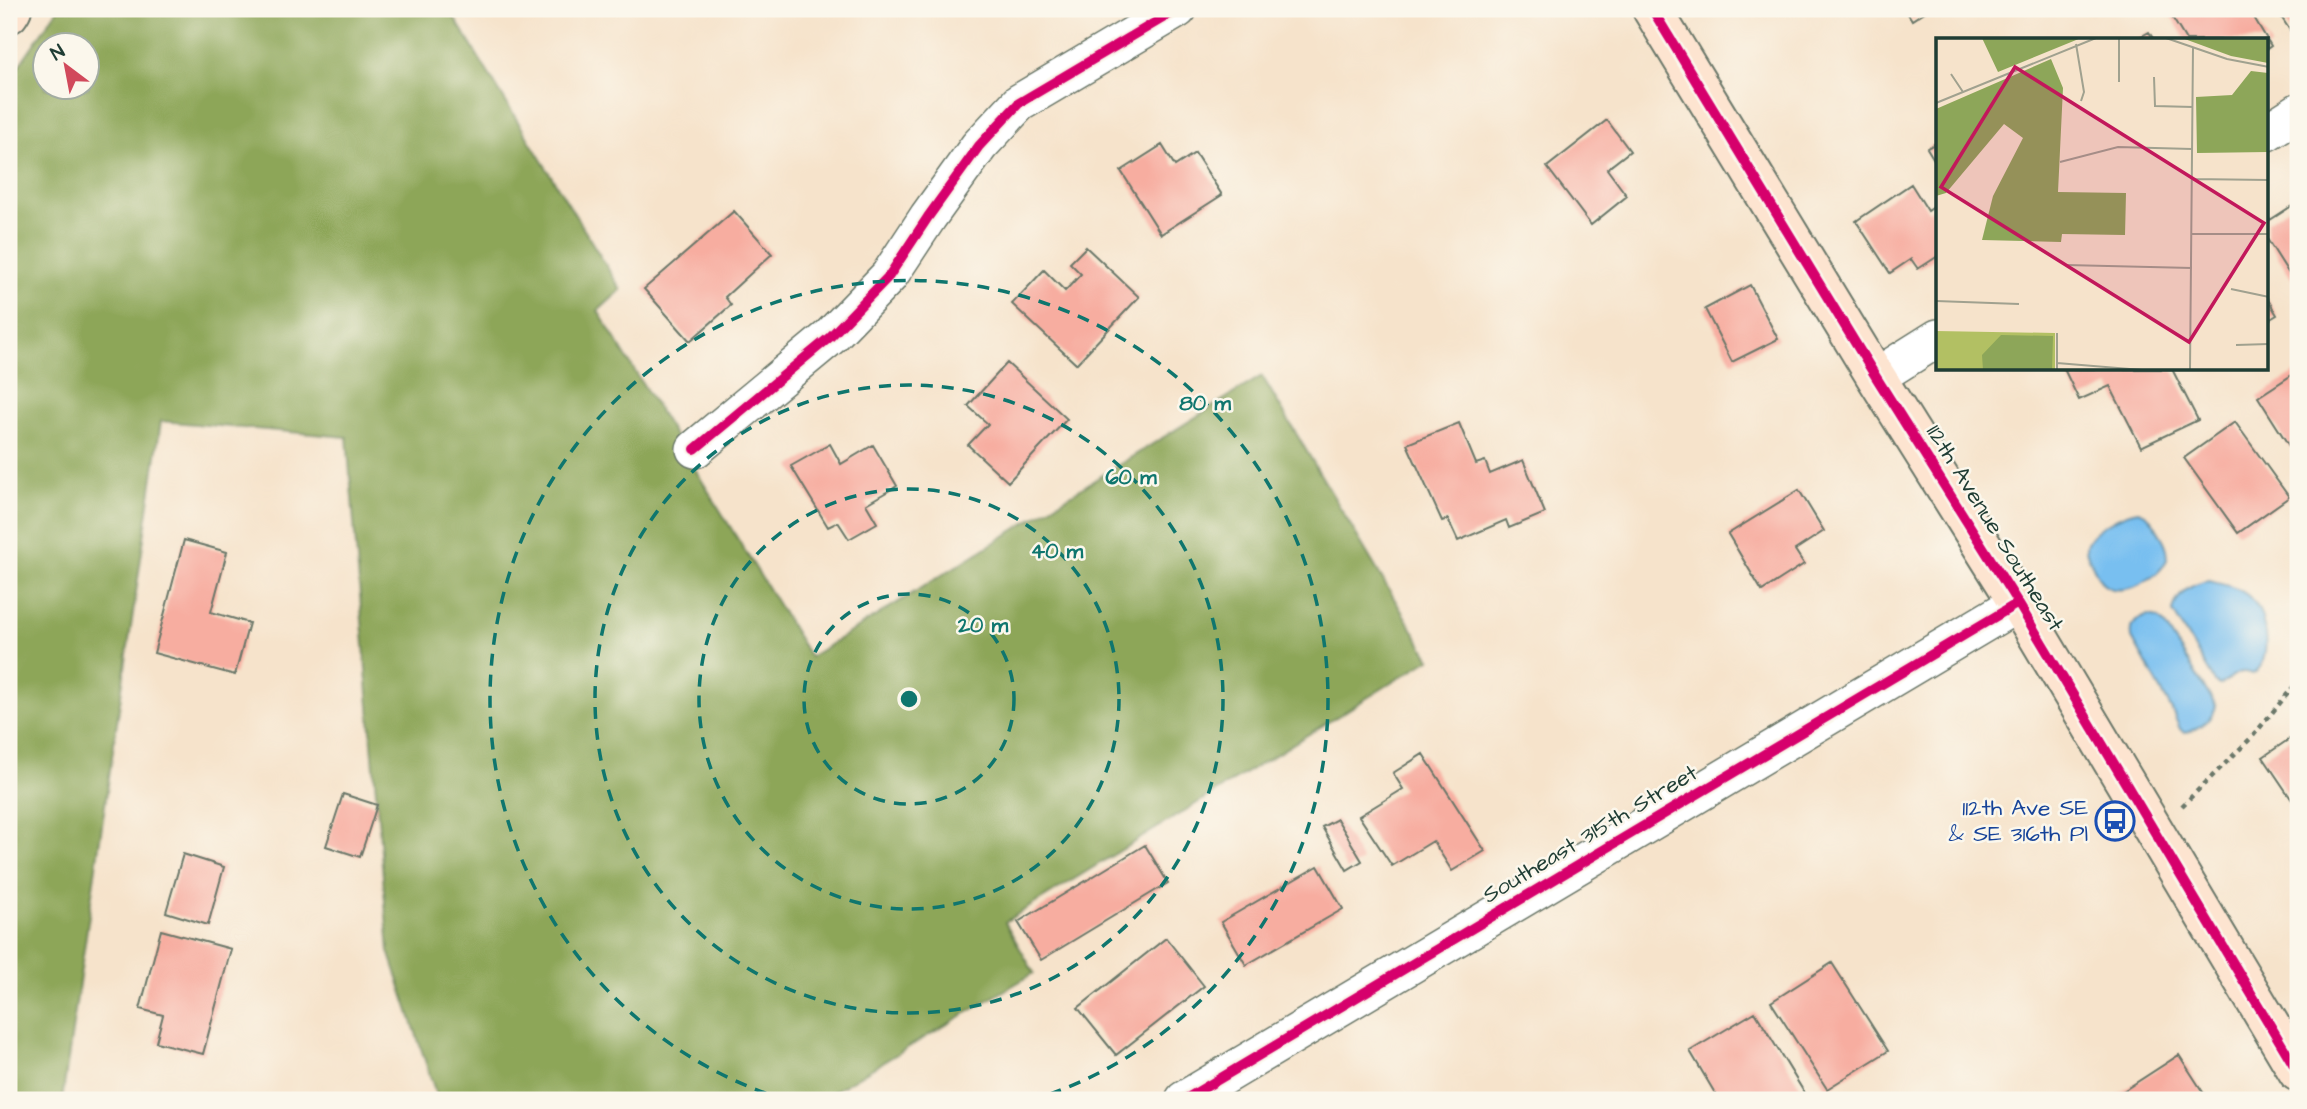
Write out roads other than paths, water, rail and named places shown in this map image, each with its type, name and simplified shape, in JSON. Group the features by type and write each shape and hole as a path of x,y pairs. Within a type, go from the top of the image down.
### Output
{"street":[{"path":"9,14 12,9"},
{"path":"695,449 830,337 889,276 979,146 1019,103 1178,9"},
{"name":"112th Avenue Southeast","path":"1652,9 1876,377 2018,603 2298,1072"},
{"path":"2268,131 2298,112"},
{"path":"1876,377 1936,339"},
{"name":"Southeast 315th Street","path":"1184,1100 2018,603"}],"water":[{"path":"2138,511 2148,516 2153,523 2165,543 2167,559 2157,573 2140,584 2120,590 2111,589 2099,579 2086,546 2100,528"},
{"path":"2209,581 2234,588 2250,597 2262,618 2266,640 2263,660 2253,674 2235,674 2220,685 2215,682 2173,612 2181,594 2196,584"},
{"path":"2148,616 2158,618 2164,624 2216,706 2208,720 2189,732 2184,733 2180,729 2132,638 2135,623"}],"place":[{"name":"112th Ave SE & SE 316th Pl","path":"2115,821"}]}
